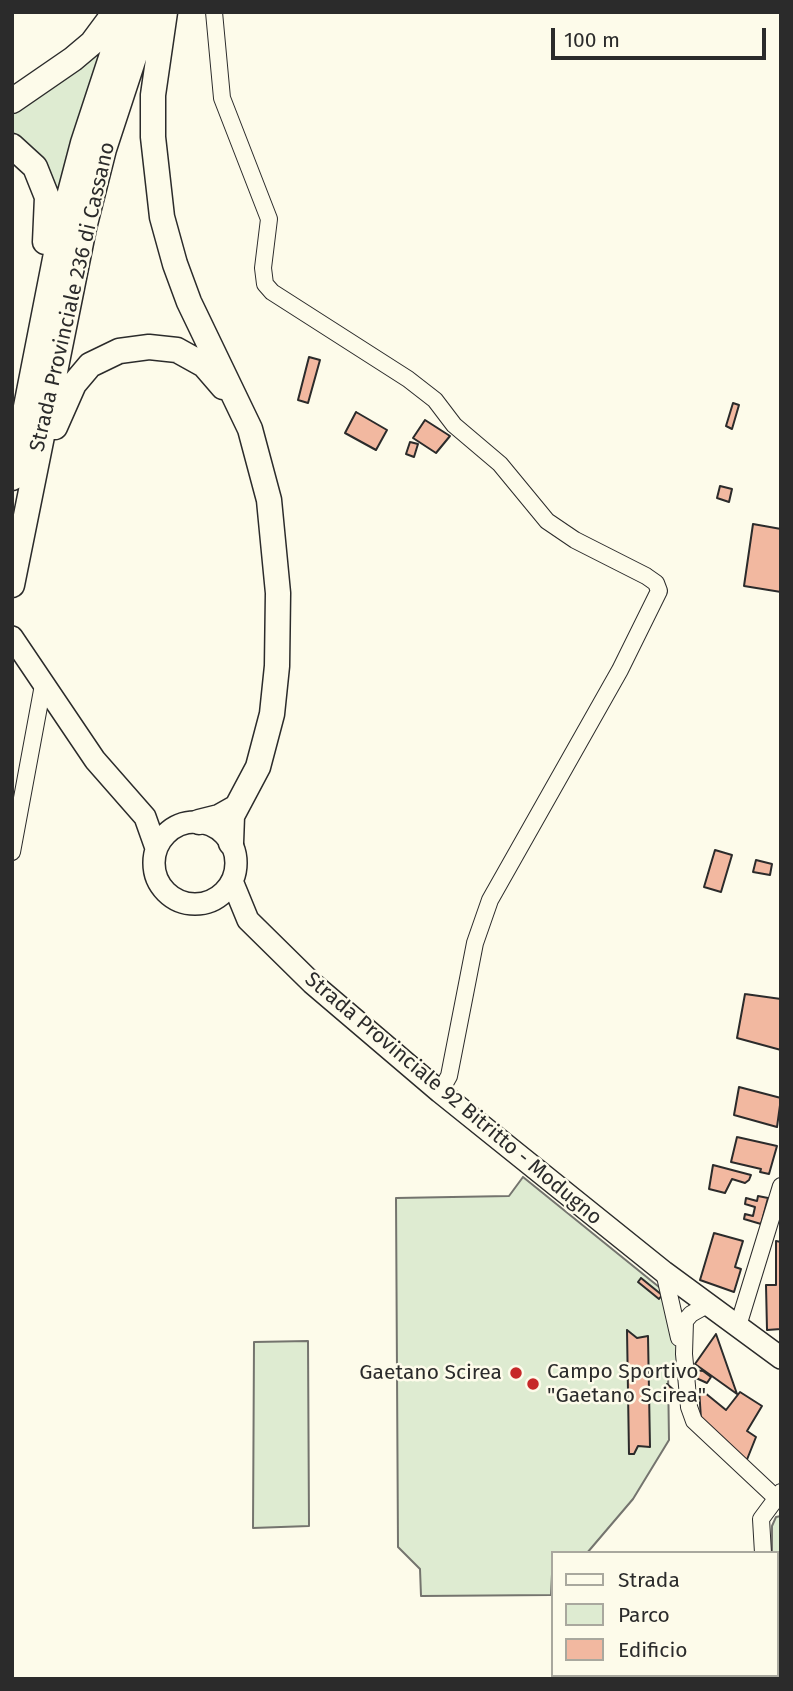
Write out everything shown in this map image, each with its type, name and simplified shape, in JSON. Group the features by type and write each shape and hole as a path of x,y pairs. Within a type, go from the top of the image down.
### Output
{"highway":[{"path":"12,101 43,82 83,51 115,12"},
{"name":"Strada Provinciale 236 di Cassano","path":"12,478 62,223 83,144 126,12"},
{"name":"Strada Provinciale 236 di Cassano","path":"12,585 84,228 104,149 149,12"},
{"path":"165,12 153,95 153,137 162,217 190,302 250,429 271,522 278,593 277,666 265,746 258,767 235,808 231,843"},
{"path":"12,146 35,167 47,197 48,215 41,274 24,364 18,450"},
{"path":"12,597 35,527 57,416 74,384 90,365 119,351 149,347 177,350 204,365 250,429"},
{"path":"189,823 219,817 235,808"}],"main road":[{"path":"12,638 95,760 145,817 156,848"},
{"path":"145,817 212,825 231,843 235,855 232,881 248,920"},
{"path":"189,823 162,838 156,848 153,862 163,888 173,898 218,906 248,920"},
{"path":"200,904 224,892 232,881"},
{"name":"Strada Provinciale 92 Bitritto - Modugno","path":"248,920 312,983 440,1092 664,1272 781,1358"}],"street":[{"path":"214,12 222,98 269,219 263,268 265,284 272,292 408,379 435,400 454,425 500,464 547,522 575,540 646,576 656,583 659,591 620,670 490,900 475,943 449,1076 440,1092"},
{"path":"12,852 43,685"},
{"path":"738,1326 781,1186"},
{"path":"664,1272 684,1354"},
{"path":"708,1305 691,1314 685,1321 684,1354 689,1406 694,1421 778,1494 761,1519 763,1551"}],"green space":[{"path":"102,48 60,191 56,192 12,142 12,108"},
{"name":"Campo Sportivo \"Gaetano Scirea\"","path":"523,1177 664,1291 681,1358 668,1370 669,1440 633,1499 589,1551 552,1551 551,1595 421,1596 420,1569 398,1547 396,1198 509,1196"},
{"path":"308,1341 309,1526 253,1528 254,1342"},
{"path":"781,1516 781,1561 779,1551 772,1551 772,1526 776,1517"}],"building":[{"path":"309,357 320,360 308,403 298,400"},
{"path":"733,403 739,405 732,429 726,426"},
{"path":"356,412 387,430 376,450 345,433"},
{"path":"425,420 450,436 436,453 413,438"},
{"path":"410,442 418,444 414,457 406,454"},
{"path":"720,486 732,489 729,502 717,498"},
{"path":"753,524 781,529 781,592 744,586"},
{"path":"715,850 732,855 721,892 704,887"},
{"path":"756,860 772,864 770,875 753,872"},
{"path":"745,994 781,999 781,1050 737,1038"},
{"path":"739,1087 781,1098 777,1127 734,1115"},
{"path":"737,1137 777,1146 769,1174 760,1172 761,1169 731,1162"},
{"path":"713,1165 751,1175 745,1183 732,1179 725,1193 709,1189"},
{"path":"758,1196 768,1198 761,1224 744,1219 745,1214 753,1216 755,1207 745,1204 746,1198 757,1201"},
{"path":"714,1233 743,1241 735,1267 741,1269 734,1292 700,1280"},
{"path":"776,1241 781,1242 781,1329 767,1330 766,1285 776,1285"},
{"path":"641,1278 662,1295 659,1299 638,1282"},
{"path":"627,1330 637,1338 648,1336 650,1447 638,1446 634,1454 629,1454"},
{"path":"716,1334 737,1394 695,1364"},
{"path":"695,1370 703,1371 711,1377 707,1383 696,1378"},
{"path":"667,1384 675,1391 668,1399 664,1395"},
{"path":"699,1388 726,1410 740,1392 762,1406 747,1431 756,1437 746,1462 701,1419"}],"place":[{"name":"Gaetano Scirea","path":"516,1373"},
{"name":"Campo Sportivo \"Gaetano Scirea\"","path":"533,1384"}]}
